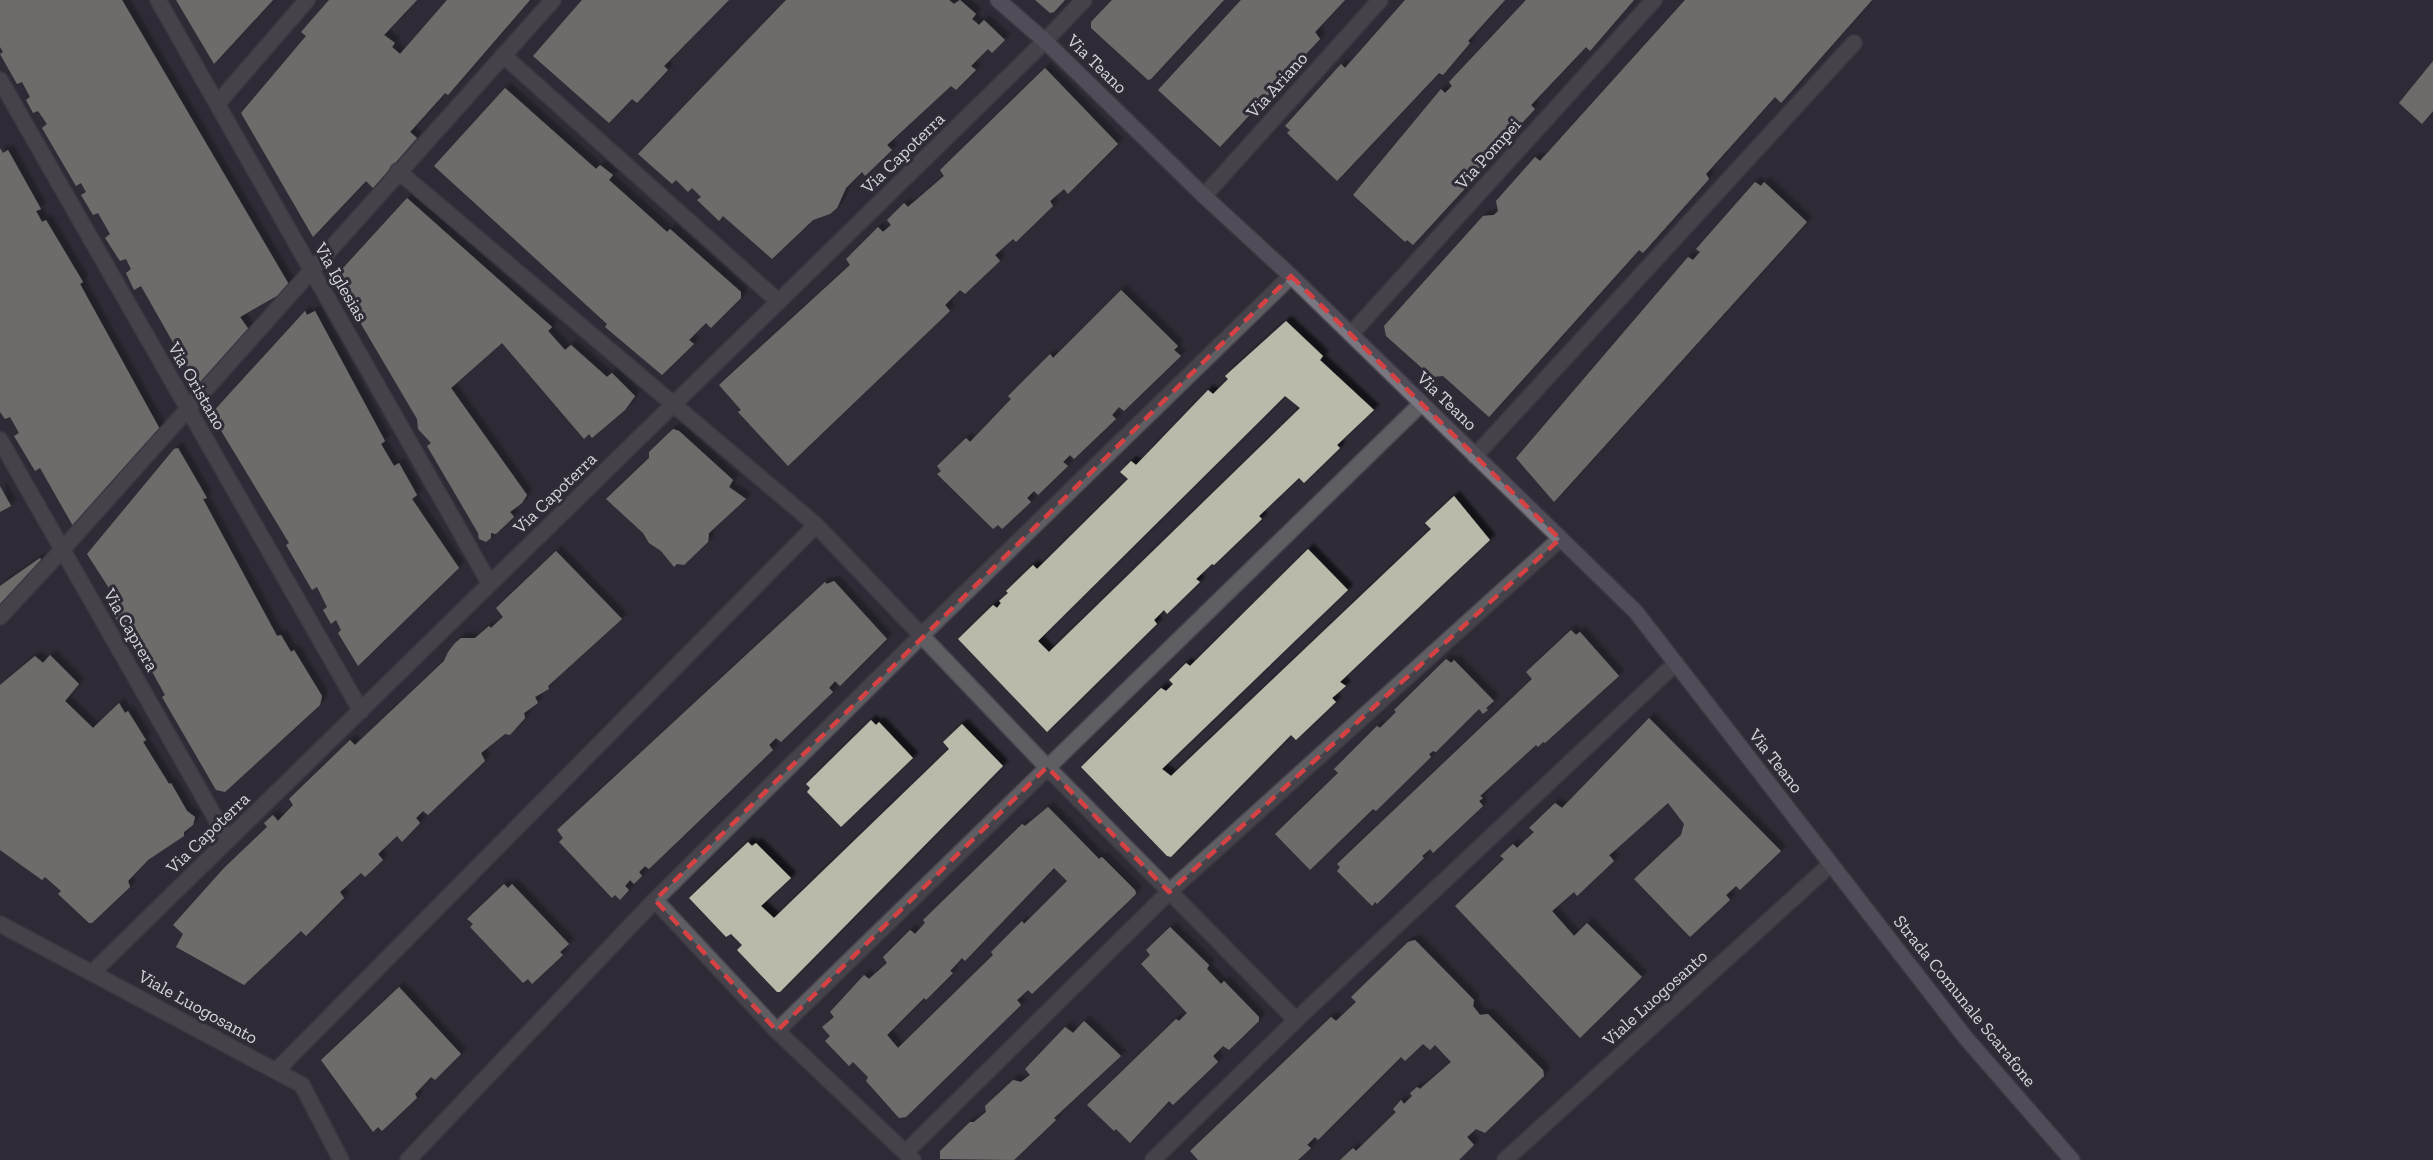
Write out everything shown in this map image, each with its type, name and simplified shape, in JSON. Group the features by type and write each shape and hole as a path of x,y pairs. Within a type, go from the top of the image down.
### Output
{"street":[{"name":"Via Iglesias","path":"158,0 490,584"},
{"path":"217,104 307,0"},
{"path":"0,617 553,0"},
{"name":"Via Teano","path":"998,0 1045,41 1203,195 1291,276 1636,612 1831,864"},
{"name":"Via Capoterra","path":"92,973 779,302 1084,0"},
{"name":"Via Ariano","path":"1203,195 1380,0"},
{"name":"Via Pompei","path":"1351,334 1654,0"},
{"path":"1475,456 1854,43"},
{"path":"503,55 779,302"},
{"name":"Via Oristano","path":"0,80 361,711"},
{"path":"398,171 816,525 1169,892 1296,1020"},
{"path":"408,1160 655,900 922,635 1291,276"},
{"path":"777,1031 1421,404"},
{"name":"Via Caprera","path":"0,440 228,840"},
{"path":"276,1071 816,525"},
{"path":"655,900 777,1031 910,1156 1169,892 1560,539"},
{"path":"1153,1160 1296,1020 1676,663"},
{"name":"Viale Luogosanto","path":"1505,1160 1831,864"},
{"name":"Strada Comunale Scarafone","path":"1831,864 1965,1037 2072,1160"},
{"name":"Viale Luogosanto","path":"0,924 302,1085 341,1160"}],"highlighted area":[{"path":"1291,276 1560,539 1169,892 1047,767 777,1031 655,900"}],"building":[{"path":"0,0 122,0 291,288 240,317 252,334 200,390 141,286 134,290 126,273 131,269 126,259 120,261 105,238 110,234 98,213 93,215 81,195 86,192 81,183 76,186 42,128 47,124 38,111 33,113 26,100 30,97 22,82 17,84 0,54 3,52 0,47"},
{"path":"176,0 273,0 214,64"},
{"path":"329,0 417,0 384,35 395,43 392,47 400,54 447,0 530,0 448,95 445,93 410,132 417,138 373,188 366,181 313,237 241,113 306,36 301,32"},
{"path":"582,0 729,0 664,66 668,70 637,103 632,99 609,123 533,56"},
{"path":"786,0 949,0 954,4 960,0 976,14 972,19 979,25 984,20 1005,40 992,53 988,49 971,66 976,70 956,90 951,86 887,145 892,150 865,176 862,172 846,188 837,208 830,214 813,220 772,259 723,216 719,221 697,200 701,197 692,188 688,192 676,180 672,184 638,154"},
{"path":"1035,0 1065,0 1054,12 1050,13"},
{"path":"1112,0 1224,0 1148,80 1091,28 1091,22"},
{"path":"1241,0 1345,0 1315,32 1320,39 1220,147 1158,90"},
{"path":"1405,0 1505,0 1468,41 1470,43 1443,75 1439,73 1337,181 1287,133 1290,130 1285,126 1341,64 1345,68"},
{"path":"1526,0 1634,0 1590,51 1586,47 1531,105 1535,109 1510,136 1506,134 1500,140 1504,144 1477,175 1471,170 1465,176 1471,182 1413,245 1407,240 1405,242 1353,195 1441,89 1445,93 1452,86 1449,82"},
{"path":"1685,0 1872,0 1781,103 1775,97 1706,174 1709,179 1643,253 1639,250 1489,417 1443,376 1432,377 1386,336 1384,326 1483,216 1494,215 1498,211 1496,201 1535,157 1540,161"},
{"path":"2433,61 2433,111 2422,124 2399,103"},
{"path":"1045,68 1118,144 1068,194 1064,189 1050,201 1053,206 1016,242 1013,239 995,255 1000,261 965,294 960,290 945,305 950,311 788,466 738,412 741,410 719,385 850,265 846,259 878,227 883,232 891,225 887,220 904,203 908,207 944,176 940,170"},
{"path":"505,88 596,169 600,165 613,175 609,180 667,232 670,229 741,292 741,298 711,328 706,323 689,340 694,344 662,375 605,327 607,324 434,166"},
{"path":"0,148 3,153 8,150 41,209 36,211 42,222 46,220 83,282 80,284 162,433 77,533 40,468 35,471 14,436 19,433 10,417 5,419 0,412"},
{"path":"1755,182 1761,186 1764,182 1807,222 1554,502 1516,458 1688,257 1693,260 1700,252 1696,249"},
{"path":"407,198 552,327 548,331 565,350 571,345 607,377 612,373 635,396 625,410 592,438 589,434 584,439 502,343 451,388 527,495 522,503 510,512 514,517 496,534 491,533 491,538 486,542 479,539 478,533 427,446 431,443 418,429 417,419 334,278"},
{"path":"1121,290 1178,346 1174,350 1181,356 1124,411 1119,407 1112,415 1116,419 1074,459 1070,455 1063,462 1068,466 1038,495 1034,491 1027,498 1031,502 1002,529 998,525 993,529 937,474 941,471 937,466 966,438 970,442 1011,399 1008,396 1050,354 1053,358"},
{"path":"305,311 307,315 315,311 385,441 381,444 394,466 399,463 417,495 412,499 459,568 358,666 338,633 341,630 336,620 331,624 323,610 327,607 317,587 312,590 286,545 289,543 211,414"},
{"path":"1286,321 1323,356 1320,360 1374,410 1337,445 1340,448 1304,483 1299,478 1259,516 1262,519 1196,579 1200,582 1167,614 1164,610 1154,620 1157,624 1047,732 958,639 993,605 997,608 1001,603 999,601 1008,593 1006,591 1033,565 1037,569 1128,479 1120,472 1131,461 1136,465 1208,390 1213,394 1228,379 1225,376","holes":["1285,396 1300,408 1049,652 1038,641"]},
{"path":"673,429 679,431 733,480 729,487 746,499 709,533 708,542 684,565 677,564 674,567 661,551 649,543 643,533 606,499 649,458 649,452"},
{"path":"178,448 207,498 203,499 277,636 281,635 291,652 294,650 322,696 320,705 225,792 216,790 162,697 165,695 124,621 119,624 108,605 116,599 87,554 174,449"},
{"path":"0,486 11,506 0,512"},
{"path":"1454,496 1490,540 1340,682 1346,686 1332,698 1336,702 1296,740 1291,735 1171,857 1167,856 1081,767 1161,688 1166,691 1173,684 1169,680 1186,663 1190,666 1308,549 1348,590 1162,769 1171,776 1431,529 1425,523"},
{"path":"556,551 622,619 548,686 549,689 535,697 538,703 524,713 525,718 510,735 505,734 481,753 485,761 428,815 423,811 416,818 420,823 402,842 397,836 378,854 383,860 365,877 361,873 340,892 344,898 306,936 301,931 244,985 176,947 183,934 173,925 224,868 267,827 264,823 273,815 278,821 293,805 289,799 350,740 355,745 444,661 455,643 461,638 475,638 503,617 496,608"},
{"path":"40,558 43,564 0,606 0,586"},
{"path":"834,581 887,639 840,686 835,681 829,688 833,692 781,742 776,738 769,745 773,750 649,869 645,866 639,872 642,876 634,884 630,880 625,886 629,890 620,900 615,895 612,898 559,842 563,838 557,830 825,582 827,584"},
{"path":"1571,630 1576,635 1580,632 1619,676 1545,743 1543,742 1538,747 1536,745 1480,796 1483,798 1479,801 1483,806 1433,853 1430,849 1422,856 1424,858 1377,904 1375,902 1372,906 1337,871 1340,867 1337,864 1532,679 1526,672"},
{"path":"50,655 79,684 65,701 93,728 119,703 125,713 128,711 146,740 143,742 169,784 171,783 187,811 195,817 193,825 184,832 184,836 148,860 128,881 130,887 92,923 89,923 58,894 61,891 45,877 42,880 0,850 0,685 35,656 43,663"},
{"path":"1446,659 1451,663 1454,660 1494,701 1483,714 1479,709 1436,752 1429,754 1431,757 1376,811 1373,809 1310,870 1275,834 1338,773 1334,769 1377,726 1380,728 1396,712 1394,710"},
{"path":"1649,718 1781,851 1740,890 1736,886 1726,895 1730,900 1690,937 1634,879 1681,835 1684,824 1668,803 1609,855 1614,861 1577,896 1574,892 1552,911 1574,936 1587,923 1642,977 1580,1038 1455,906 1504,859 1500,856 1513,844 1517,848 1534,832 1529,828 1555,803 1562,808"},
{"path":"871,720 876,725 879,722 913,758 841,827 807,792 810,788 806,784"},
{"path":"962,724 1003,766 780,992 777,992 737,950 742,945 731,934 726,937 689,898 748,842 752,846 756,843 791,878 761,906 774,918 949,749 943,742"},
{"path":"1048,807 1099,859 1102,857 1135,890 1136,894 1032,994 1028,990 1017,1000 1021,1005 906,1117 899,1118 866,1081 868,1077 853,1062 849,1066 825,1041 830,1036 822,1027 834,1017 830,1012 864,975 869,979 887,963 883,957 910,930 915,934 925,923 923,920 1022,824 1025,826","holes":["1054,868 1067,881 1024,924 1022,921 991,952 993,955 898,1048 887,1035 953,973 950,971 962,958 965,961"]},
{"path":"504,884 508,888 512,884 569,944 560,952 563,955 532,984 528,979 523,983 470,927 473,924 467,919"},
{"path":"1170,927 1209,965 1207,969 1221,984 1224,981 1259,1017 1259,1021 1229,1050 1223,1046 1213,1056 1218,1062 1173,1105 1169,1101 1130,1143 1087,1105 1176,1019 1179,1021 1187,1013 1141,964 1150,955 1146,950"},
{"path":"1415,940 1474,1000 1473,1006 1480,1015 1488,1014 1543,1070 1544,1076 1485,1133 1476,1129 1467,1137 1474,1145 1459,1160 1340,1160 1353,1148 1356,1151 1396,1112 1393,1109 1401,1100 1404,1104 1412,1096 1410,1093 1417,1087 1420,1089 1451,1062 1435,1045 1430,1050 1423,1044 1405,1061 1401,1057 1318,1140 1315,1137 1307,1145 1311,1148 1298,1160 1198,1160 1190,1151 1331,1017 1336,1021 1356,1002 1351,997 1408,942"},
{"path":"399,987 461,1054 435,1080 431,1077 415,1094 417,1098 382,1131 378,1127 373,1132 321,1060"},
{"path":"1084,1021 1121,1056 1054,1118 1056,1120 1014,1160 940,1159 940,1151 970,1122 974,1122 986,1112 985,1106 1013,1080 1021,1082 1030,1075 1025,1069 1065,1027 1073,1033"}]}
